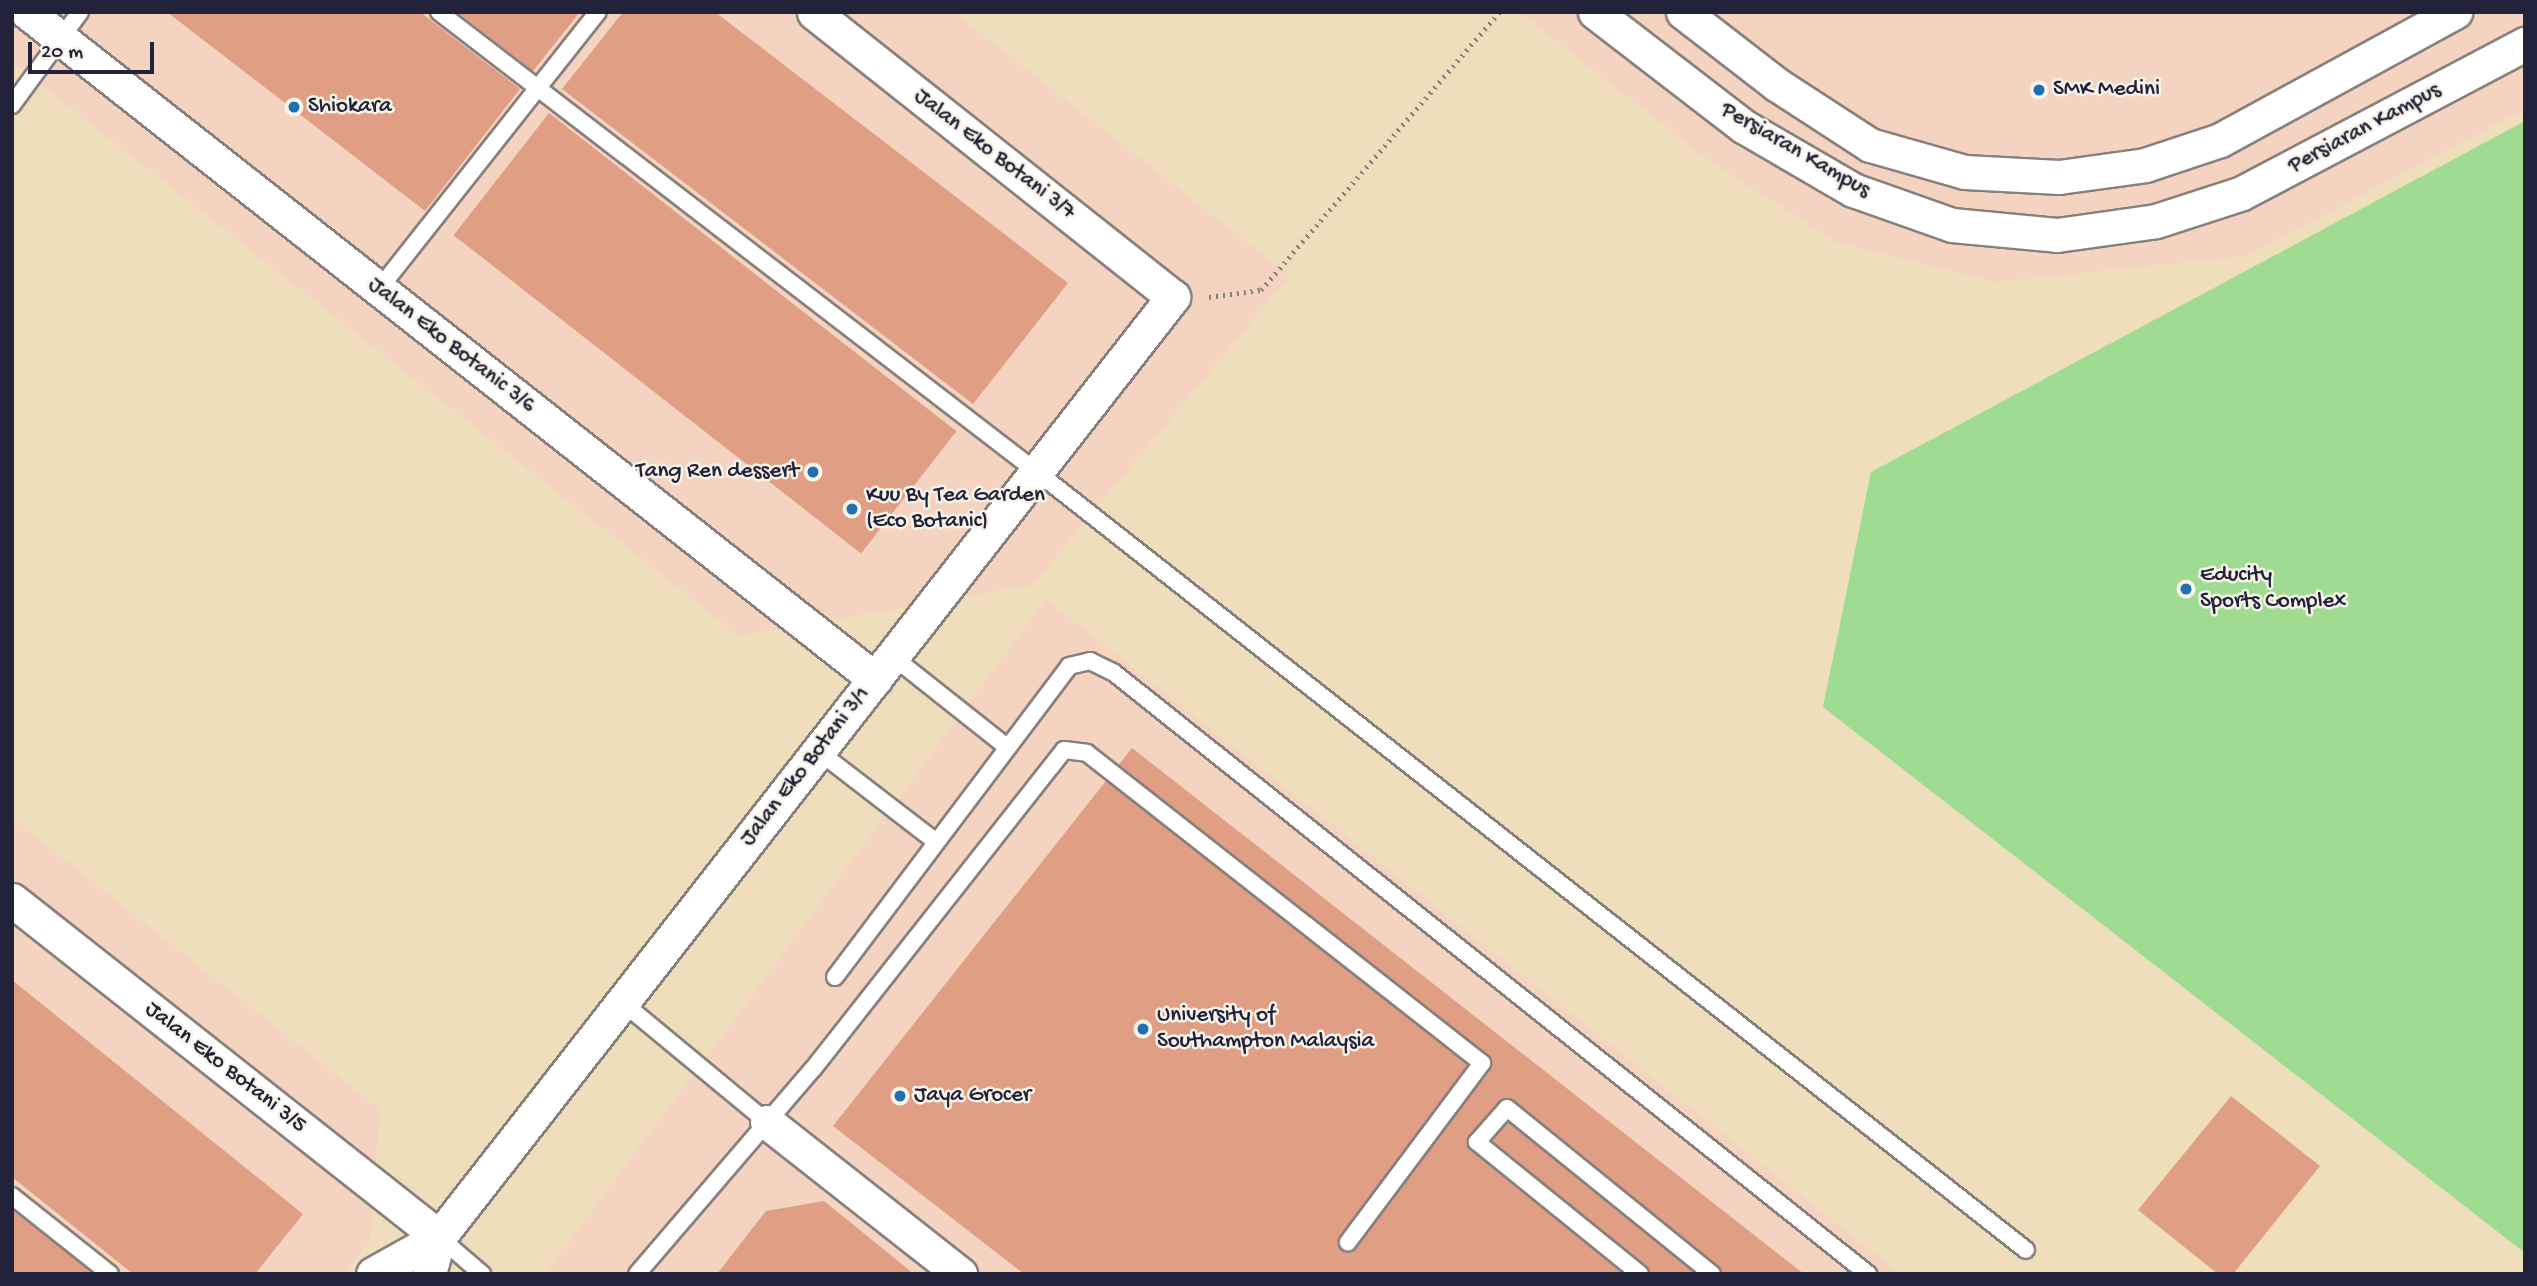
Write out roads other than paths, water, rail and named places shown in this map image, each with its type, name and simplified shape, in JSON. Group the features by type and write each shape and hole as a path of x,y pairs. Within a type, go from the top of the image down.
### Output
{"street":[{"name":"Jalan Eko Botanic 3/6","path":"27,12 379,289 883,667"},
{"name":"Jalan Eko Botani 3/7","path":"814,12 1173,297"},
{"name":"Persiaran Kampus","path":"1595,12 1743,126 1853,190 1952,225 2057,235 2156,221 2242,194 2525,44"},
{"name":"Persiaran Kampus","path":"1683,12 1776,84 1870,145 1965,172 2059,177 2145,165 2220,139 2455,12"},
{"name":"Jalan Eko Botani 3/1","path":"429,1274 439,1237 1173,297"},
{"name":"Jalan Eko Botani 3/5","path":"12,900 439,1237"},
{"path":"767,1122 961,1274"},
{"name":"Jalan Eko Botani 3/1","path":"373,1274 439,1237"}],"lane":[{"path":"12,105 80,12"},
{"path":"439,12 1037,472 2026,1250"},
{"path":"379,289 598,12"},
{"path":"835,977 1069,666 1090,661 1113,672 1868,1274"},
{"path":"883,667 1007,747"},
{"path":"637,1274 767,1122 1064,750 1087,753 1482,1063 1348,1242"},
{"path":"818,751 936,842"},
{"path":"622,1002 767,1122"},
{"path":"1640,1274 1478,1142 1507,1108 1712,1274"},
{"path":"12,1196 110,1274"},
{"path":"439,1237 482,1274"}],"place":[{"name":"SMK Medini","path":"2039,90"},
{"name":"Shiokara","path":"294,107"},
{"name":"Tang Ren dessert","path":"813,472"},
{"name":"Kuu By Tea Garden (Eco Botanic)","path":"852,509"},
{"name":"Educity Sports Complex","path":"2186,589"},
{"name":"University of Southampton Malaysia","path":"1143,1029"},
{"name":"Jaya Grocer","path":"900,1096"}]}
